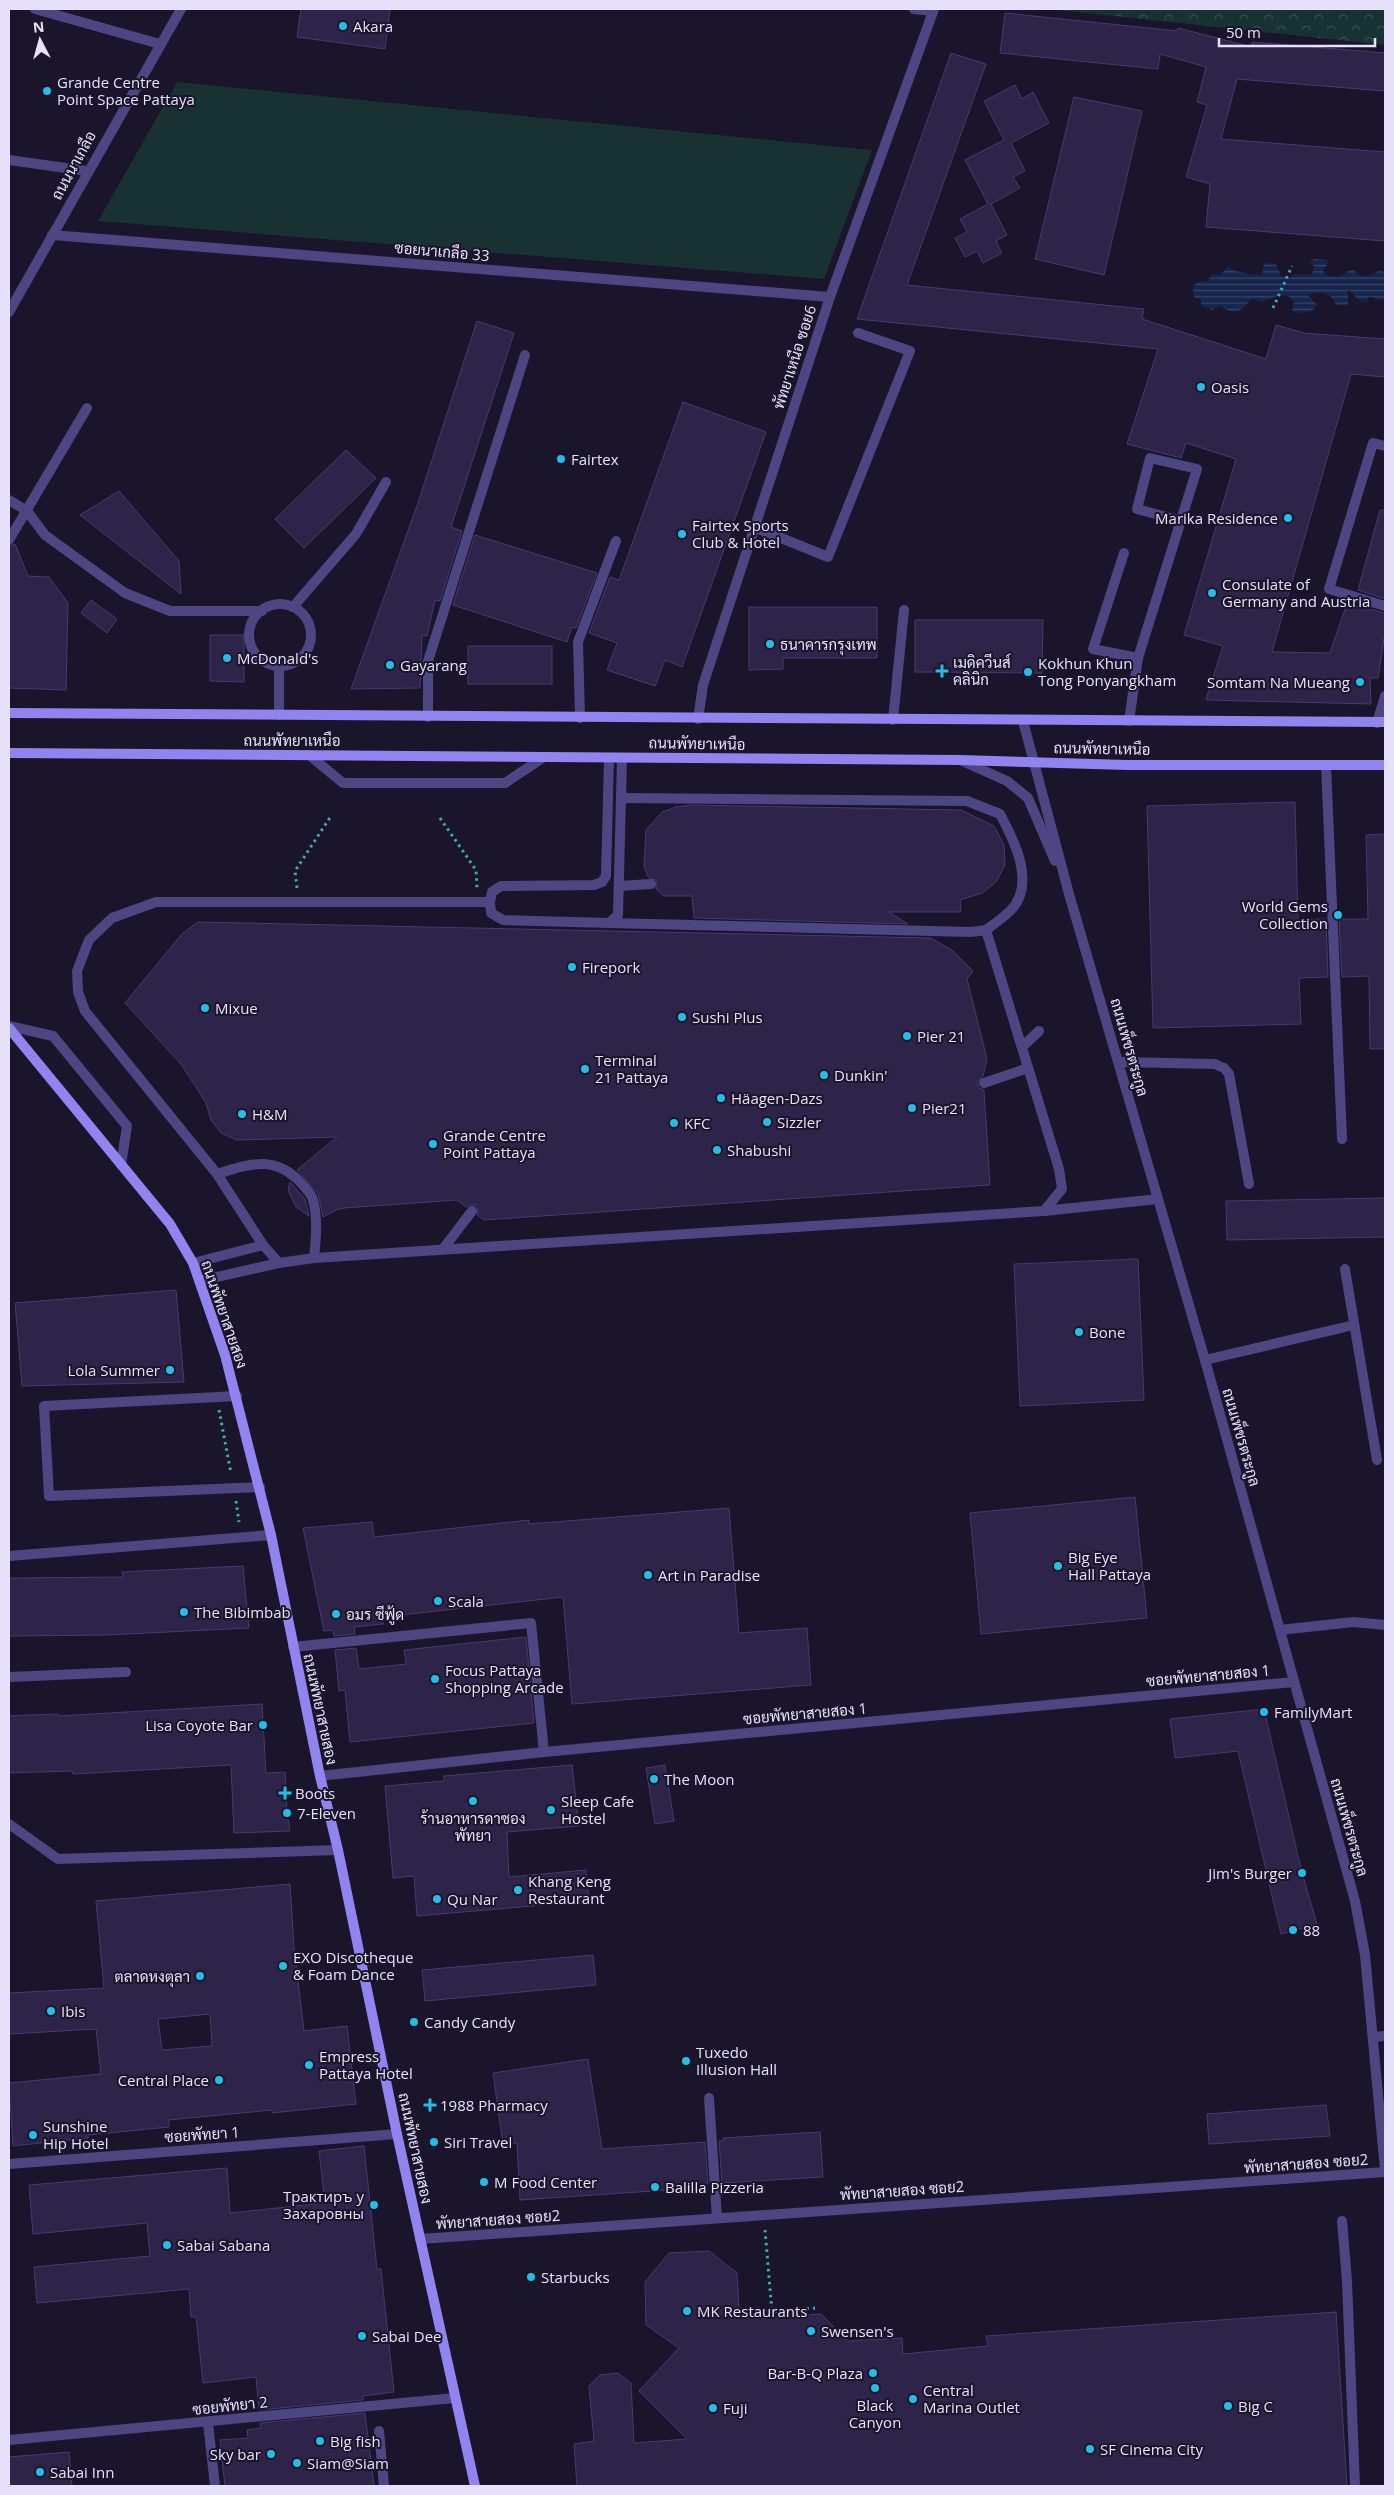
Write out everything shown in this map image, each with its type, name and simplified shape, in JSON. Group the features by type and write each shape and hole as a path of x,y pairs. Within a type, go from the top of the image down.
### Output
{"main road":[{"name":"ถนนพัทยาเหนือ","path":"9,713 1129,722 1381,722"},
{"name":"ถนนพัทยาเหนือ","path":"9,752 960,760 1127,764 1385,764"},
{"name":"ถนนพัทยาสายสอง","path":"9,1027 170,1224 193,1263 237,1396 271,1536 320,1776 338,1850 397,2134 475,2486"}],"street":[{"path":"35,9 160,44"},
{"name":"ถนนนาเกลือ","path":"9,312 87,171 181,9"},
{"path":"914,9 933,10"},
{"name":"พัทยาเหนือ ซอย6","path":"698,719 703,685 830,297 933,10"},
{"path":"9,160 87,171"},
{"name":"ซอยนาเกลือ 33","path":"52,235 830,297"},
{"path":"754,527 828,557 910,352 858,334"},
{"path":"428,717 428,661 525,355"},
{"path":"9,540 87,408"},
{"path":"1385,446 1373,443 1329,589 1385,606"},
{"path":"1129,722 1138,658 1182,521 1196,469 1150,458 1137,509 1182,521"},
{"path":"293,607 356,534 386,482"},
{"path":"9,500 26,511 46,535 125,593 170,611 262,610"},
{"path":"580,718 578,642 616,541"},
{"path":"1124,553 1093,649 1138,658"},
{"path":"274,604 293,607 307,620 310,640 301,657 293,662 279,665 264,661 256,654 251,645 251,624 262,610 274,604"},
{"path":"893,720 904,610"},
{"path":"279,665 279,716"},
{"path":"1381,722 1385,696"},
{"name":"ถนนเพ็ชรตระกูล","path":"1023,721 1069,894 1120,1062 1205,1360 1355,1901 1365,1955 1385,2171"},
{"path":"308,755 343,783 505,783 544,757"},
{"path":"609,758 606,876 602,882 594,886 501,886 492,892 490,902 491,913 503,920 971,932 986,930 1012,910 1024,883 1016,844 1000,814 967,801 621,798"},
{"path":"609,923 618,915 622,758"},
{"path":"960,760 1007,781 1028,798 1069,894"},
{"path":"1326,765 1342,1139"},
{"path":"619,886 651,884"},
{"path":"279,1264 264,1245 217,1174 85,1011 78,992 77,971 89,940 112,918 156,902 490,902"},
{"path":"986,930 1059,1169 1062,1189 1044,1211"},
{"path":"9,1027 53,1036 127,1126 121,1165"},
{"path":"1022,1047 1039,1031"},
{"path":"1120,1062 1215,1064 1224,1068 1229,1074 1250,1184"},
{"path":"984,1083 1028,1068"},
{"path":"217,1174 261,1163 276,1164 286,1169 313,1197 316,1222 314,1258"},
{"path":"199,1280 314,1258 1044,1211 1158,1199"},
{"path":"443,1249 472,1211"},
{"path":"193,1263 264,1245"},
{"path":"1345,1269 1377,1460"},
{"path":"1205,1360 1354,1324"},
{"path":"237,1396 44,1406 49,1496 260,1487"},
{"path":"9,1556 271,1536"},
{"path":"1280,1630 1353,1622 1385,1625"},
{"path":"293,1647 531,1623 544,1752"},
{"path":"9,1677 126,1672"},
{"name":"ซอยพัทยาสายสอง 1","path":"320,1776 544,1752 1294,1682"},
{"path":"9,1824 58,1859 338,1850"},
{"path":"1373,2037 1385,2036"},
{"path":"709,2098 717,2218"},
{"name":"ซอยพัทยา 1","path":"9,2164 397,2134"},
{"name":"พัทยาสายสอง ซอย2","path":"420,2239 1385,2171"},
{"path":"1342,2221 1347,2281 1355,2486"},
{"name":"ซอยพัทยา 2","path":"9,2440 208,2423 455,2398"},
{"path":"208,2423 215,2486"},
{"path":"378,2430 384,2486"}],"path":[{"path":"1273,308 1292,266"},
{"path":"298,897 295,870 331,816"},
{"path":"440,818 476,870 477,898"},
{"path":"217,1397 242,1538"},
{"path":"763,2215 772,2312 816,2308"}],"green space":[{"path":"1049,9 1385,9 1385,45"},
{"path":"177,82 872,150 824,279 98,221"}],"water":[{"path":"1315,259 1327,260 1328,263 1323,271 1326,275 1337,277 1353,269 1362,276 1379,271 1385,272 1385,299 1370,297 1367,299 1368,302 1364,302 1348,290 1348,305 1336,305 1331,297 1325,293 1317,293 1308,295 1317,305 1315,308 1303,313 1292,312 1294,302 1287,295 1277,296 1262,302 1252,299 1239,311 1232,312 1219,306 1212,310 1202,306 1200,299 1194,297 1193,288 1197,282 1207,281 1213,274 1220,275 1228,267 1245,273 1262,274 1264,263 1276,264 1281,276 1290,278 1294,274 1312,274 1314,266 1309,261"}],"building":[{"name":"Akara","path":"301,9 390,9 385,49 297,37"},
{"path":"1005,13 1177,31 1178,28 1252,47 1252,42 1385,53 1385,91 1237,79 1221,139 1385,152 1385,241 1206,227 1210,184 1186,177 1207,105 1197,102 1206,67 1160,54 1158,69 1000,53"},
{"path":"951,53 986,64 907,285 1144,309 1142,319 1266,359 1276,325 1304,333 1385,339 1385,377 1351,374 1272,652 1330,653 1347,603 1385,613 1385,632 1378,678 1370,678 1371,704 1206,700 1223,646 1184,635 1236,459 1186,443 1181,458 1127,444 1158,349 857,319"},
{"path":"1015,85 1022,99 1033,92 1049,123 1011,143 1025,171 1013,177 1020,188 991,204 1007,235 996,241 1002,253 983,263 977,251 965,257 955,238 967,232 960,219 988,204 965,160 1004,140 984,101"},
{"path":"1074,97 1142,111 1104,275 1035,259"},
{"path":"477,321 514,333 451,527 462,531 440,601 435,600 427,636 422,635 420,688 351,689 418,503"},
{"name":"Fairtex Sports Club & Hotel","path":"683,402 766,432 682,667 665,660 655,686 607,670 617,643 589,633 610,577 619,580"},
{"path":"346,450 376,478 304,548 275,519"},
{"path":"119,491 179,561 181,594 80,515"},
{"path":"1380,510 1385,510 1385,599 1358,590"},
{"path":"475,535 597,573 576,628 572,627 567,642 453,605"},
{"path":"15,544 28,576 49,577 68,603 66,690 9,688 9,547"},
{"path":"91,600 117,619 107,633 81,613"},
{"path":"749,607 877,607 877,658 783,658 783,669 749,670"},
{"path":"915,620 1043,620 1042,673 915,672"},
{"name":"McDonald's","path":"210,635 244,635 244,682 210,681"},
{"path":"468,646 552,646 552,684 468,684"},
{"path":"1295,802 1298,920 1326,919 1328,977 1299,978 1301,1024 1153,1028 1147,806"},
{"path":"691,805 961,810 994,826 1004,845 1005,865 996,882 982,893 960,900 961,912 889,912 908,924 694,918 692,896 664,896 656,889 656,880 648,877 644,866 646,830 662,812 676,807"},
{"path":"1385,834 1385,1049 1370,1049 1369,976 1342,977 1339,919 1368,919 1366,835"},
{"name":"Terminal 21 Pattaya","path":"198,922 931,938 953,951 973,971 967,979 987,1059 983,1076 977,1082 979,1088 984,1090 990,1185 484,1220 477,1215 478,1209 476,1205 466,1207 457,1200 344,1208 323,1217 318,1193 297,1170 337,1137 237,1140 221,1133 211,1120 206,1103 181,1064 125,1003 182,934"},
{"path":"290,1182 305,1199 309,1216 296,1207 288,1190"},
{"path":"1385,1198 1385,1237 1227,1240 1226,1201"},
{"name":"Bone","path":"1138,1259 1144,1400 1020,1406 1014,1264"},
{"path":"176,1290 184,1382 22,1386 15,1303"},
{"name":"Big Eye Hall Pattaya","path":"1135,1497 1147,1618 981,1634 970,1513"},
{"name":"Art in Paradise","path":"729,1508 739,1633 807,1628 811,1685 572,1704 563,1597 383,1617 383,1624 354,1627 355,1634 334,1636 333,1630 324,1631 303,1528 372,1522 374,1537 529,1520 529,1524"},
{"path":"243,1566 249,1628 106,1635 9,1636 9,1578 123,1577 122,1572"},
{"name":"Focus Pattaya Shopping Arcade","path":"526,1637 534,1723 350,1742 345,1690 339,1691 335,1650 356,1648 359,1669 406,1664 404,1650"},
{"path":"262,1704 266,1773 285,1772 290,1831 234,1833 231,1765 73,1774 72,1771 9,1773 9,1716 58,1714 59,1716"},
{"path":"1264,1709 1302,1873 1317,1924 1281,1934 1238,1751 1175,1758 1170,1719"},
{"path":"572,1765 579,1826 507,1832 509,1877 586,1870 589,1901 417,1916 414,1876 393,1878 385,1786 444,1781 444,1776"},
{"path":"665,1765 674,1821 655,1824 646,1768"},
{"path":"290,1884 294,1947 304,2031 347,2026 356,2104 272,2113 272,2110 169,2120 169,2127 88,2135 88,2138 13,2146 9,2083 101,2074 96,2029 9,2034 9,1993 104,1988 96,1901","holes":["210,2014 212,2046 162,2050 158,2019"]},
{"path":"593,1955 596,1985 425,2001 422,1970"},
{"path":"588,2059 602,2149 705,2142 708,2184 697,2185 697,2188 520,2200 517,2143 503,2145 493,2073"},
{"path":"1326,2105 1330,2136 1209,2144 1207,2114"},
{"path":"820,2132 823,2177 722,2183 719,2141 723,2141 723,2138"},
{"path":"364,2146 377,2269 381,2269 394,2392 363,2396 363,2400 259,2410 256,2377 203,2383 196,2317 191,2317 189,2289 37,2303 34,2267 150,2256 147,2223 33,2234 29,2185 227,2168 230,2213 325,2203 319,2151"},
{"path":"709,2251 737,2273 739,2309 760,2307 761,2318 821,2314 848,2341 902,2338 903,2354 988,2346 986,2336 1336,2312 1347,2486 577,2486 574,2444 594,2441 589,2386 600,2375 618,2373 631,2383 634,2443 687,2439 639,2391 679,2348 646,2325 645,2282 669,2253"},
{"name":"Siam@Siam","path":"365,2413 374,2486 225,2486 220,2440 248,2438 247,2430 261,2428 260,2423"},
{"name":"Sabai Inn","path":"69,2452 72,2486 9,2486 9,2457"}],"place":[{"name":"Akara","path":"343,26"},
{"name":"Grande Centre Point Space Pattaya","path":"47,91"},
{"name":"Oasis","path":"1201,387"},
{"name":"Fairtex","path":"561,459"},
{"name":"Marika Residence","path":"1288,518"},
{"name":"Fairtex Sports Club & Hotel","path":"682,534"},
{"name":"Consulate of Germany and Austria","path":"1212,593"},
{"name":"ธนาคารกรุงเทพ","path":"770,644"},
{"name":"McDonald's","path":"227,658"},
{"name":"Gayarang","path":"390,665"},
{"name":"เมดิควีนส์ คลินิก","path":"942,671"},
{"name":"Kokhun Khun Tong Ponyangkham","path":"1028,672"},
{"name":"Somtam Na Mueang","path":"1360,682"},
{"name":"World Gems Collection","path":"1338,915"},
{"name":"Firepork","path":"572,967"},
{"name":"Mixue","path":"205,1008"},
{"name":"Sushi Plus","path":"682,1017"},
{"name":"Pier 21","path":"907,1036"},
{"name":"Terminal 21 Pattaya","path":"585,1069"},
{"name":"Dunkin'","path":"824,1075"},
{"name":"Häagen-Dazs","path":"721,1098"},
{"name":"Pier21","path":"912,1108"},
{"name":"H&M","path":"242,1114"},
{"name":"Sizzler","path":"767,1122"},
{"name":"KFC","path":"674,1123"},
{"name":"Grande Centre Point Pattaya","path":"433,1144"},
{"name":"Shabushi","path":"717,1150"},
{"name":"Bone","path":"1079,1332"},
{"name":"Lola Summer","path":"170,1370"},
{"name":"Big Eye Hall Pattaya","path":"1058,1566"},
{"name":"Art in Paradise","path":"648,1575"},
{"name":"Scala","path":"438,1601"},
{"name":"The Bibimbab","path":"184,1612"},
{"name":"อมร ซีฟู้ด","path":"336,1614"},
{"name":"Focus Pattaya Shopping Arcade","path":"435,1679"},
{"name":"FamilyMart","path":"1264,1712"},
{"name":"Lisa Coyote Bar","path":"263,1725"},
{"name":"The Moon","path":"654,1779"},
{"name":"Boots","path":"285,1793"},
{"name":"ร้านอาหารดาซอง พัทยา","path":"473,1801"},
{"name":"Sleep Cafe Hostel","path":"551,1810"},
{"name":"7-Eleven","path":"287,1813"},
{"name":"Jim's Burger","path":"1302,1873"},
{"name":"Khang Keng Restaurant","path":"518,1890"},
{"name":"Qu Nar","path":"437,1899"},
{"name":"88","path":"1293,1930"},
{"name":"EXO Discotheque & Foam Dance","path":"283,1966"},
{"name":"ตลาดหงตุลา","path":"200,1976"},
{"name":"Ibis","path":"51,2011"},
{"name":"Candy Candy","path":"414,2022"},
{"name":"Tuxedo Illusion Hall","path":"686,2061"},
{"name":"Empress Pattaya Hotel","path":"309,2065"},
{"name":"Central Place","path":"219,2080"},
{"name":"1988 Pharmacy","path":"430,2105"},
{"name":"Sunshine Hip Hotel","path":"33,2135"},
{"name":"Siri Travel","path":"434,2142"},
{"name":"M Food Center","path":"484,2182"},
{"name":"Balilla Pizzeria","path":"655,2187"},
{"name":"Трактиръ у Захаровны","path":"374,2205"},
{"name":"Sabai Sabana","path":"167,2245"},
{"name":"Starbucks","path":"531,2277"},
{"name":"MK Restaurants","path":"687,2311"},
{"name":"Swensen's","path":"811,2331"},
{"name":"Sabai Dee","path":"362,2336"},
{"name":"Bar-B-Q Plaza","path":"873,2373"},
{"name":"Black Canyon","path":"875,2388"},
{"name":"Central Marina Outlet","path":"913,2399"},
{"name":"Big C","path":"1228,2406"},
{"name":"Fuji","path":"713,2408"},
{"name":"Big fish","path":"320,2441"},
{"name":"SF Cinema City","path":"1090,2449"},
{"name":"Sky bar","path":"271,2454"},
{"name":"Siam@Siam","path":"297,2463"},
{"name":"Sabai Inn","path":"40,2472"}]}
